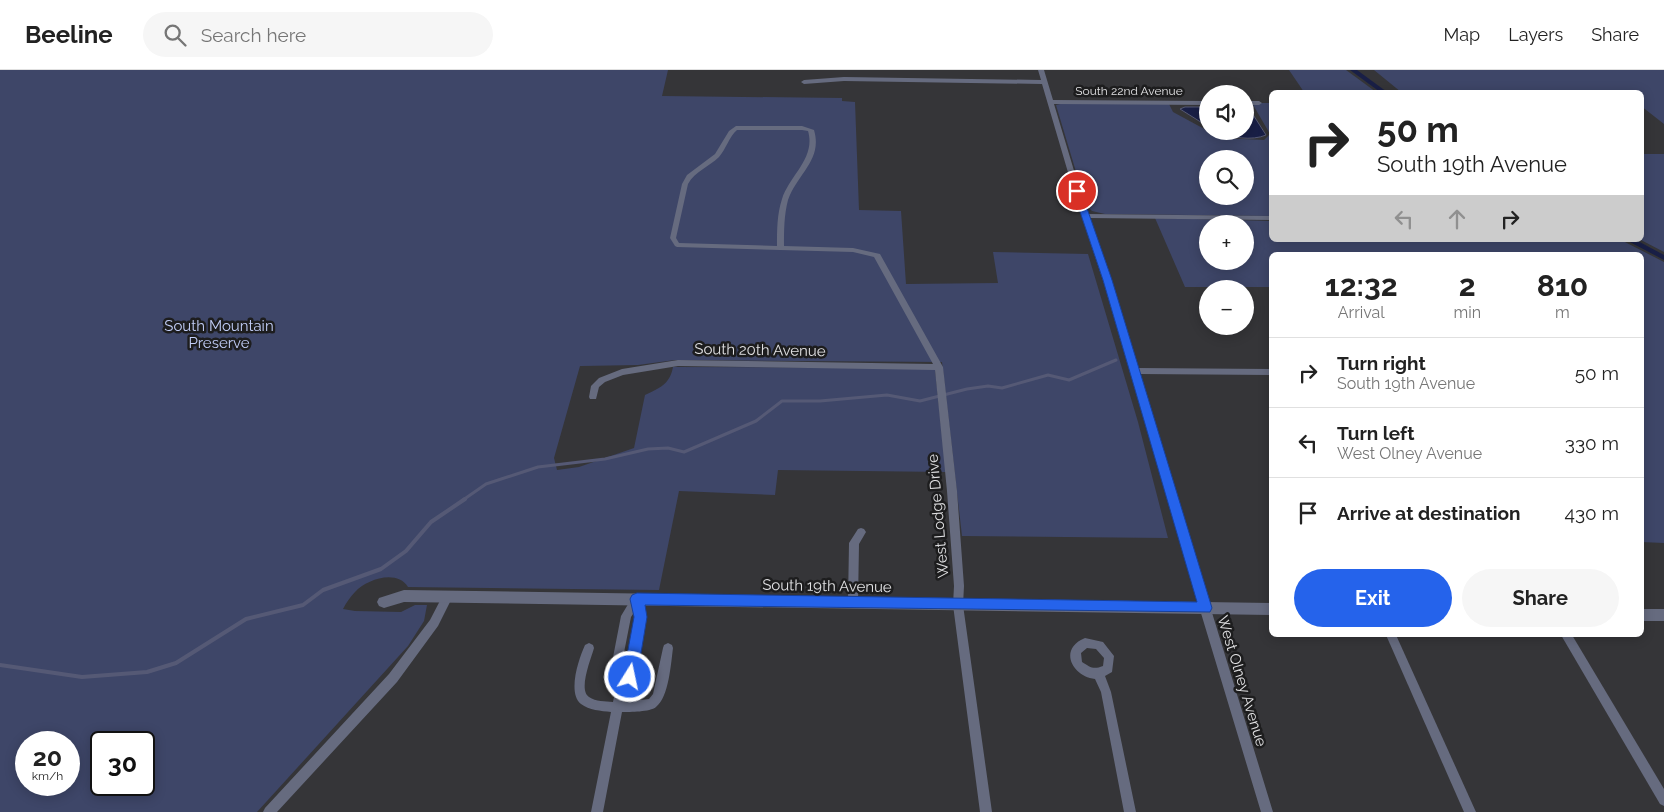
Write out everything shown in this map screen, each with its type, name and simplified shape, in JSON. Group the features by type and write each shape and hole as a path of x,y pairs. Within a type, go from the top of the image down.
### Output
{"street":[{"name":"West Olney Avenue","path":"1041,70 1134,370 1267,812"},
{"path":"804,82 844,79 1045,82"},
{"name":"South 22nd Avenue","path":"1051,102 1199,103"},
{"path":"1254,103 1259,103"},
{"path":"780,249 781,222 786,196 812,153 814,135 811,130 802,128 736,128 731,132 717,155 690,175 685,184 673,238 677,245 780,249 853,250 878,256 939,366"},
{"path":"1086,216 1269,218"},
{"name":"South 20th Avenue","path":"593,396 595,386 602,380 622,372 678,363 939,366"},
{"name":"West Lodge Drive","path":"939,366 952,491 959,586 958,605 986,812"},
{"path":"1134,370 1269,372"},
{"path":"853,602 854,543 861,532"},
{"name":"South 19th Avenue","path":"384,602 400,596 448,596 1269,609"},
{"path":"269,812 393,678 434,623 448,596"},
{"path":"618,702 614,678 626,616 637,599"},
{"path":"597,812 618,702 630,677 641,617 637,599"},
{"path":"1644,615 1664,615"},
{"path":"1392,637 1470,812"},
{"path":"1567,637 1664,800"},
{"path":"589,648 579,691 581,700 587,704 618,702 652,704 658,697 668,648"},
{"path":"1099,674 1106,692 1130,812"}],"green space":[{"name":"South Mountain Preserve","path":"0,70 668,70 662,96 842,98 842,101 855,102 859,210 901,211 906,284 998,283 993,252 1088,254 1138,422 1168,538 962,536 942,362 675,360 638,365 580,366 554,458 557,470 579,467 634,448 645,395 660,388 667,381 673,367 926,368 935,369 946,472 778,470 775,495 679,491 659,590 408,587 397,578 390,577 367,583 355,592 343,609 401,612 415,605 427,605 424,621 408,646 257,812 0,812"},
{"path":"1289,70 1346,70 1373,90 1303,90"},
{"path":"1374,70 1664,70 1664,124 1644,108 1644,90 1399,90"},
{"path":"1064,103 1169,104 1173,112 1199,126 1199,140 1264,140 1269,135 1269,216 1105,214 1092,211 1086,205 1056,105"},
{"path":"1254,103 1269,103 1269,132 1254,106"},
{"path":"1644,154 1664,154 1664,252 1644,242"},
{"path":"1155,218 1199,219 1199,270 1254,270 1254,221 1269,221 1269,242 1625,242 1664,262 1664,543 1644,542 1644,252 1269,252 1269,287 1254,287 1254,280 1199,280 1199,287 1185,287"}],"shaded area":[{"path":"1199,107 1199,121 1180,109"},
{"path":"1254,116 1266,135 1254,138"}],"waterway":[{"path":"1353,70 1381,90"},
{"path":"1634,242 1664,258"},
{"path":"463,500 486,484 538,467 605,459 648,449 668,448 684,452 756,421 782,401 820,401 887,395 920,401 967,389 988,386 1002,388 1048,375 1069,380 1116,360"},
{"path":"0,665 82,677 147,672 176,663 246,619 303,605 323,590 381,569 406,551 431,522 465,499"}],"route":[{"path":"630,677 641,617 637,599 1205,608 1185,544 1164,465 1099,252 1077,191"}]}
